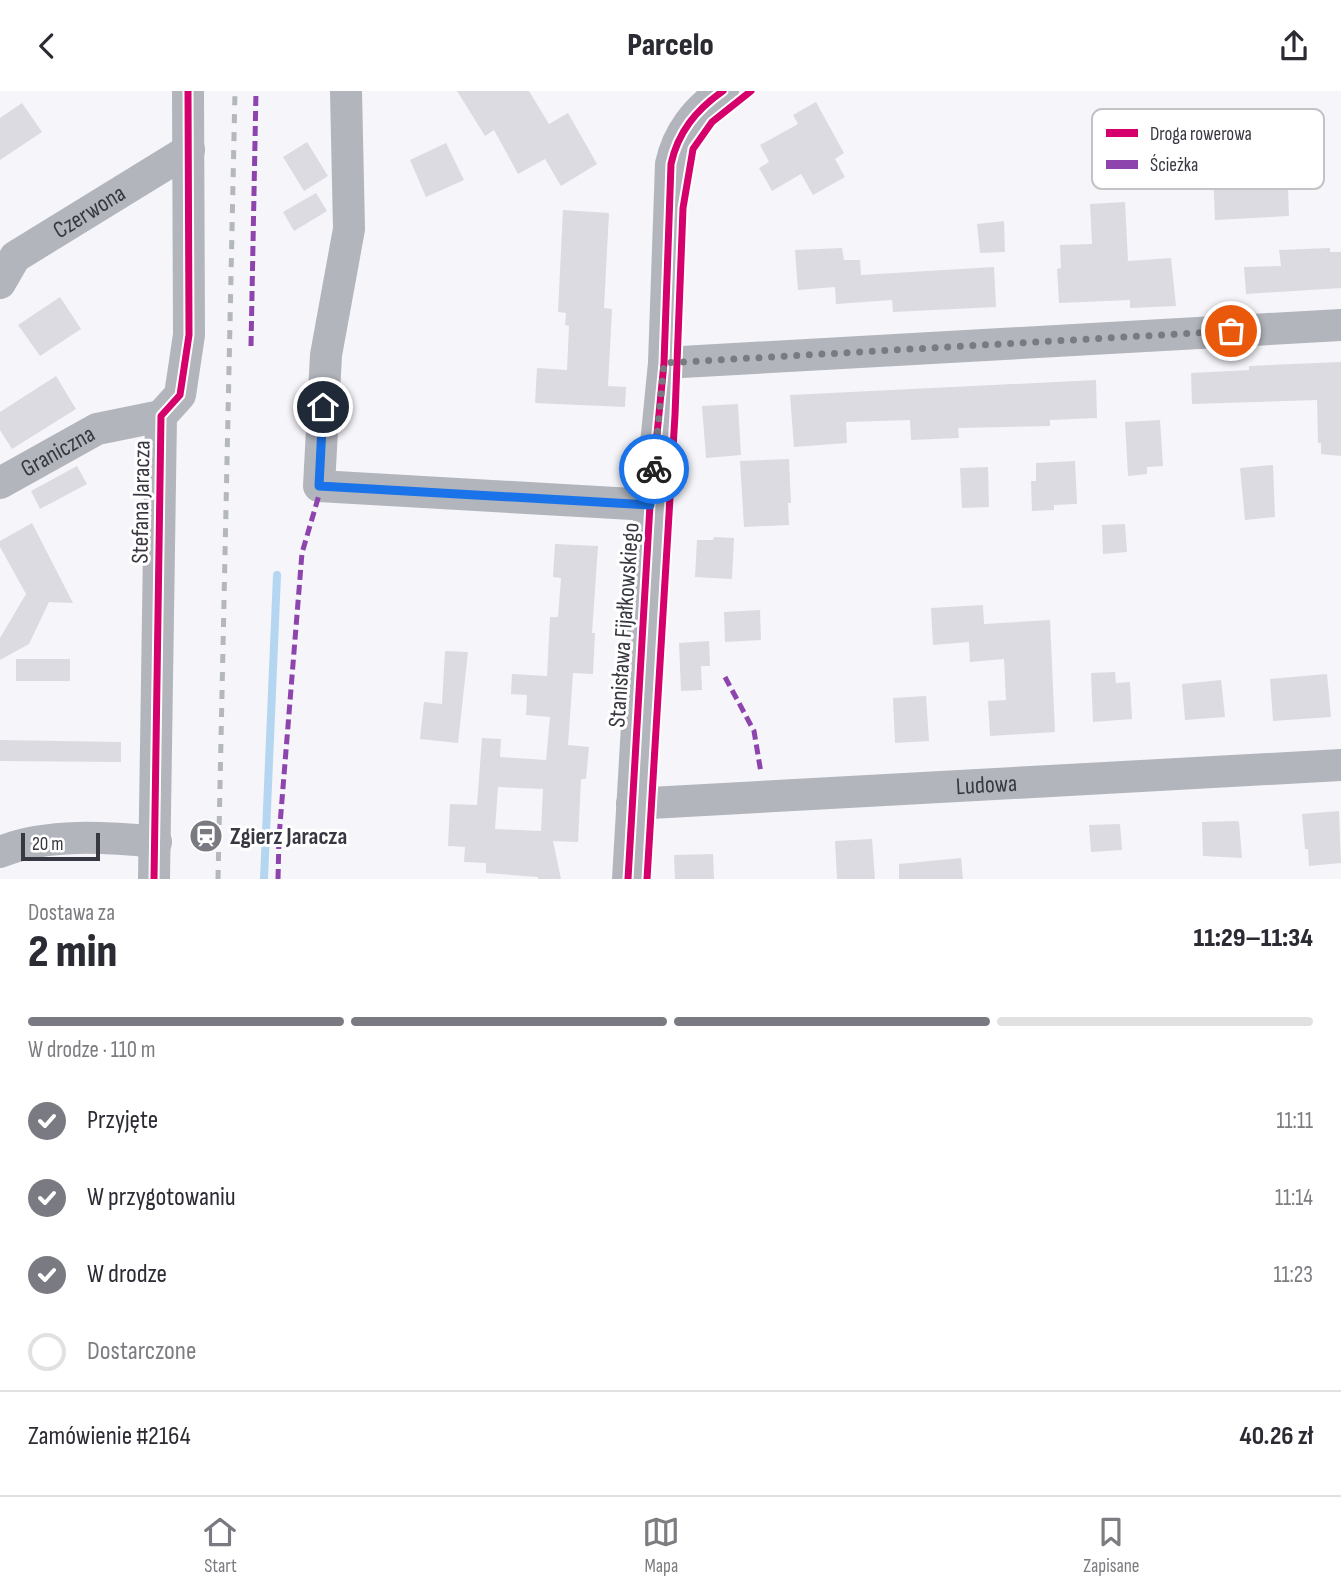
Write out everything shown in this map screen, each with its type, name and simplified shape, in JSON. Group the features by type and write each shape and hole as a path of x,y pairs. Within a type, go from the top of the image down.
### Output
{"street":[{"name":"Stefana Jaracza","path":"154,879 161,416 180,395 189,335 188,91"},
{"path":"346,91 349,229 326,355 319,486 650,505"},
{"name":"Stanisława Fijałkowskiego","path":"628,879 650,505 664,363 671,164 681,134 688,123 719,94"},
{"name":"Czerwona","path":"0,283 15,257 189,150"},
{"path":"664,363 1341,325"},
{"name":"Graniczna","path":"0,483 97,429 161,416"},
{"name":"Ludowa","path":"632,804 1341,765"},
{"path":"0,852 26,843 53,840 124,839 156,842"}],"building":[{"path":"457,91 529,91 549,124 568,113 597,164 561,186 545,159 518,174 494,130 485,136"},
{"path":"816,102 844,153 835,159 845,177 813,195 801,174 772,191 759,168 769,162 760,145 798,124 793,115"},
{"path":"22,103 42,132 0,160 0,118"},
{"path":"307,142 328,176 304,191 283,157"},
{"path":"446,143 464,180 426,197 410,160"},
{"path":"1214,189 1288,189 1289,216 1215,220"},
{"path":"316,193 327,211 294,231 283,212"},
{"path":"1125,202 1128,261 1171,258 1176,306 1130,308 1130,300 1059,303 1057,269 1061,268 1060,245 1092,244 1090,204"},
{"path":"563,210 609,213 604,308 612,309 608,386 626,387 625,407 535,403 537,368 567,370 569,326 565,325 566,313 558,312"},
{"path":"1004,221 1005,252 980,253 977,224"},
{"path":"842,248 844,260 860,260 861,275 994,267 996,307 893,312 892,300 836,304 835,287 798,290 795,250"},
{"path":"1330,248 1330,252 1341,252 1341,288 1246,294 1244,267 1281,266 1279,250"},
{"path":"60,297 81,329 40,356 18,325"},
{"path":"1341,362 1341,456 1321,454 1321,443 1318,443 1317,400 1192,404 1191,373 1249,370 1249,366"},
{"path":"56,376 76,409 12,449 0,430 0,412"},
{"path":"1096,380 1097,418 1050,420 1050,426 958,428 959,438 911,440 910,420 846,422 847,443 794,447 790,395"},
{"path":"738,404 741,455 706,458 702,406"},
{"path":"1160,420 1163,466 1147,467 1147,474 1128,476 1125,422"},
{"path":"789,459 789,525 744,527 740,461"},
{"path":"1075,461 1077,504 1054,505 1054,510 1032,511 1031,481 1036,481 1036,463"},
{"path":"1273,465 1275,517 1245,520 1240,468"},
{"path":"77,466 87,484 40,509 31,491"},
{"path":"988,467 989,507 962,508 960,468"},
{"path":"32,523 73,603 49,602 29,644 0,660 0,638 26,594 0,547 0,541"},
{"path":"1125,524 1127,552 1103,554 1102,525"},
{"path":"714,537 734,538 732,579 695,577 697,540 713,540"},
{"path":"555,544 598,546 592,633 595,633 593,674 573,673 568,745 589,747 586,779 581,779 578,842 553,841 561,879 486,873 486,863 464,862 465,847 448,846 450,804 477,805 482,738 501,739 500,757 546,760 550,717 526,715 527,695 511,694 512,674 547,676 550,617 558,617 561,578 553,577","holes":["498,787 543,789 541,831 495,829"]},
{"path":"983,605 984,624 1050,620 1055,732 990,736 988,701 1006,700 1004,659 970,662 969,642 933,645 931,608"},
{"path":"760,610 761,640 725,642 724,612"},
{"path":"709,641 710,666 701,666 702,690 681,691 679,643"},
{"path":"445,651 468,652 458,743 420,739 424,702 442,704"},
{"path":"16,659 70,659 70,681 16,681"},
{"path":"1115,672 1116,683 1130,682 1132,719 1093,722 1091,673"},
{"path":"1327,674 1331,717 1273,721 1270,679"},
{"path":"1221,680 1225,717 1185,720 1182,684"},
{"path":"926,696 929,741 895,743 893,698"},
{"path":"0,740 121,742 121,762 0,761"},
{"path":"1339,811 1341,863 1309,866 1302,814"},
{"path":"1237,821 1242,858 1203,856 1202,822"},
{"path":"1120,824 1122,850 1091,852 1089,825"},
{"path":"872,839 875,879 837,879 835,841"},
{"path":"713,854 714,879 675,879 674,855"},
{"path":"961,858 963,879 899,879 899,864"}],"waterway":[{"path":"264,879 277,575"}],"railway":[{"path":"218,879 235,91"}],"marked path":[{"path":"251,346 256,91"},
{"path":"278,879 302,553 319,495"},
{"path":"725,677 754,731 761,773"}],"cycle path":[{"path":"154,879 161,416 180,395 189,335 188,91"},
{"path":"628,879 650,505 664,363 671,164 683,132 704,106 723,91"},
{"path":"647,879 675,415 683,208 693,149 712,122 751,91"}],"way so far":[{"path":"654,469 664,363 1231,331"}],"place":[{"name":"Zgierz Jaracza","path":"206,836"}],"route":[{"path":"323,407 319,486 650,505 654,469"}]}
